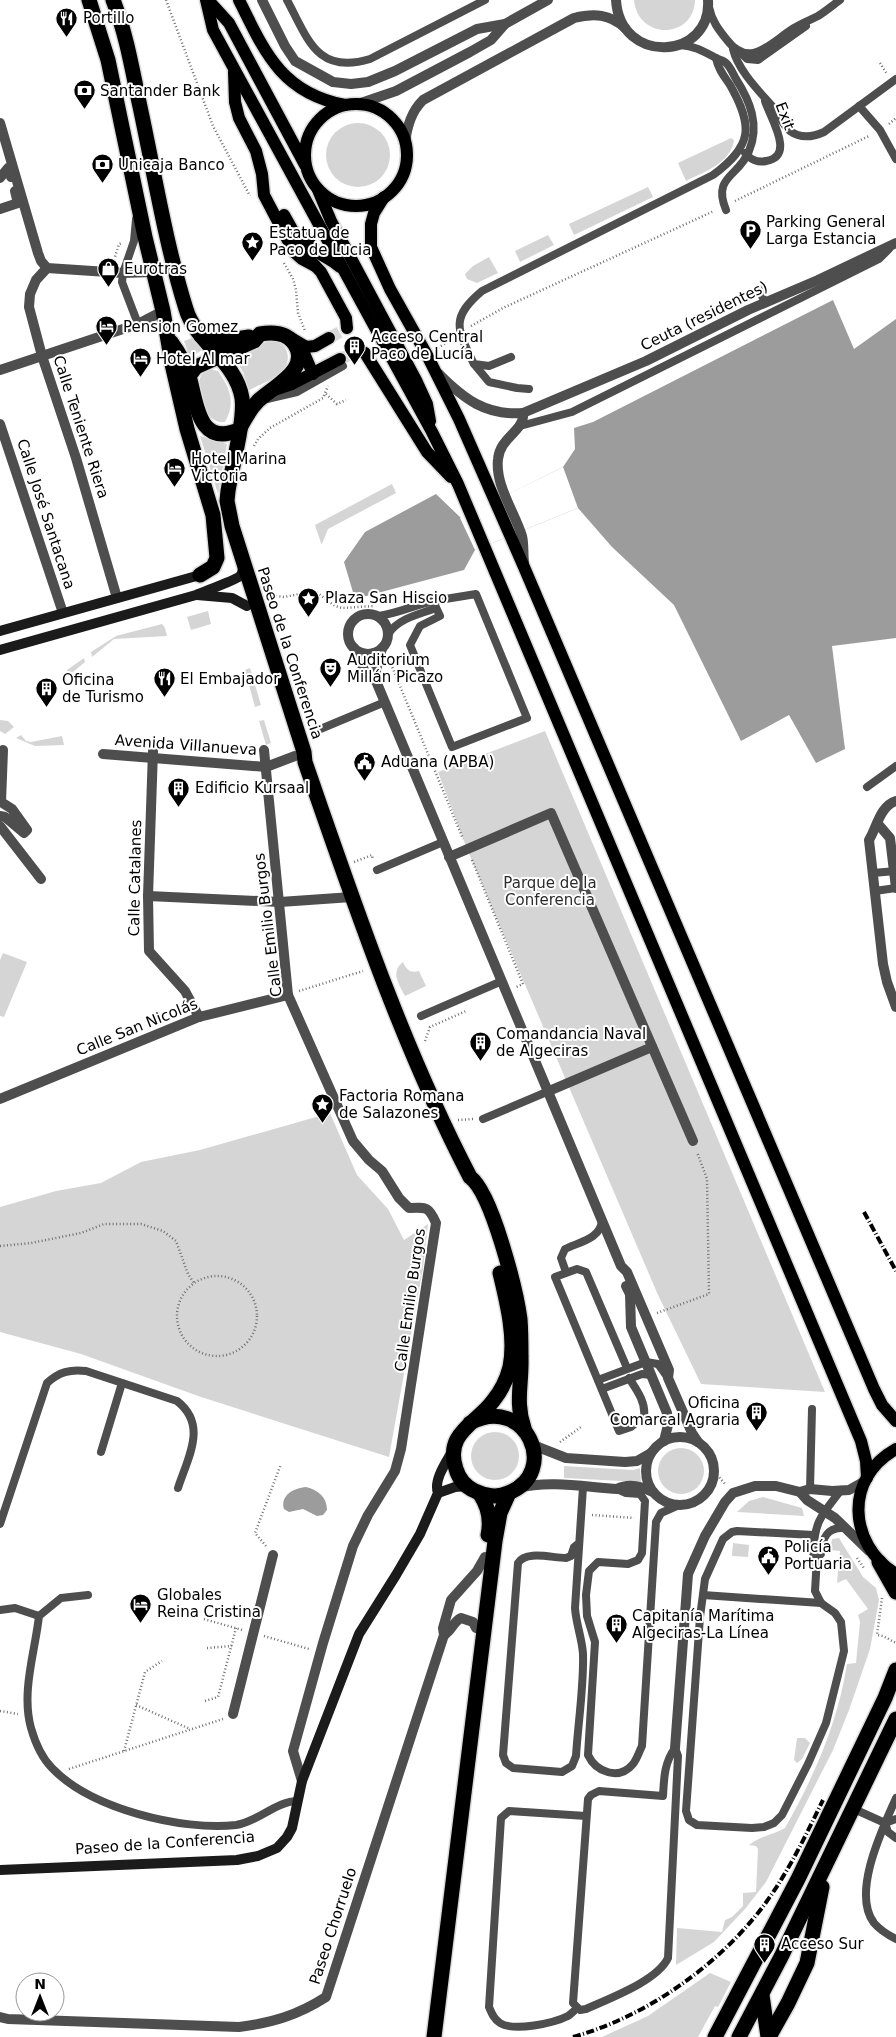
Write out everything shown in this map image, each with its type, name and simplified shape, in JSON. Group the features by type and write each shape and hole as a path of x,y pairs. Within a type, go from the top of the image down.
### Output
{"highway":[{"path":"89,0 108,60 144,237 169,338 172,364 212,515 218,550 216,564 200,575"},
{"path":"113,0 120,16 131,60 167,231 186,309 192,324 231,372 241,392 242,407 227,501 241,572"},
{"path":"169,338 183,360 197,409 205,427 216,434 228,434 239,430 256,404 289,376 298,362 296,348 293,342 279,334 260,334 223,341 201,336"},
{"path":"181,401 189,376 196,367 254,341 260,334"},
{"path":"212,515 241,572"},
{"name":"Paseo de la Conferencia","path":"241,572 247,606 300,759"},
{"name":"Paseo de la Conferencia","path":"241,572 304,752 300,759"},
{"path":"300,759 399,1025 443,1124 470,1177 477,1183 497,1231 520,1319 522,1360 518,1409 524,1428 533,1445 534,1455 530,1474 513,1491 500,1512 435,1993 426,2037"},
{"path":"434,2037 435,1993 476,1628 489,1532 489,1516 484,1500 480,1494 467,1486 457,1472 453,1455 454,1447 463,1430 492,1403 503,1386 509,1369 512,1351 501,1278 489,1234 469,1186 470,1177"},
{"path":"470,1423 488,1416 498,1416 516,1422 524,1428"},
{"path":"480,1494 499,1496 513,1491"},
{"path":"876,1558 896,1592"},
{"path":"715,2037 798,1879 885,1698 896,1670"},
{"path":"739,2037 825,1868 896,1719"},
{"path":"768,2037 788,2003 807,1963 825,1868"},
{"path":"762,1995 768,2037"}],"main road":[{"path":"207,0 212,30 432,432 458,484 861,1440 866,1461 866,1480 858,1506 858,1519 861,1531 876,1558 896,1574"},
{"path":"207,0 229,23 317,187 331,221 416,380 427,404 432,432"},
{"path":"239,0 255,32 275,64 296,86 331,102 374,108 388,115 401,131 407,157 404,172 374,213 371,224 371,246 390,289 435,370 459,419 524,566 874,1389 882,1406 896,1421"},
{"path":"234,70 234,95 239,118 256,151 262,174 264,194 294,252 315,266"},
{"path":"307,169 306,148 313,128 328,113 353,105"},
{"path":"262,174 304,252 321,272 346,318 347,328"},
{"path":"317,187 333,201 344,204 365,205 384,197"},
{"path":"279,205 296,219 312,249 342,269"},
{"path":"279,334 307,346 329,338"},
{"path":"307,346 315,378"},
{"path":"364,356 427,452 458,484"},
{"path":"272,390 315,378 342,363"},
{"path":"866,1480 883,1458 896,1450"}],"street":[{"path":"262,0 285,46 295,61 333,82 351,84 368,82 395,71 477,29 505,24 548,0"},
{"path":"616,0 618,15 625,28"},
{"path":"405,142 409,122 415,108 423,100 574,18 585,15 607,16 617,21 632,36 649,46 670,47 689,40 698,30 706,15 708,2"},
{"path":"353,105 396,91 470,52 491,40 505,24"},
{"path":"0,123 16,187 18,203 0,210"},
{"path":"0,178 8,168 41,261 47,268 123,273 153,272"},
{"name":"Ceuta (residentes)","path":"523,414 646,361 765,303 894,244"},
{"name":"Calle Teniente Riera","path":"47,268 36,280 30,294 29,307 42,356 76,458 117,598"},
{"path":"0,370 138,324 163,311"},
{"path":"435,370 454,390 477,406 510,414 523,414 524,421 509,435 502,445 498,456 497,468 501,484 522,538 524,566"},
{"name":"Calle José Santacana","path":"0,424 63,614"},
{"path":"0,650 196,595 241,572"},
{"path":"0,630 200,575"},
{"path":"196,595 232,598 247,606"},
{"path":"354,648 366,654 373,654 382,648 388,640 389,633 383,615 364,614 352,622 348,635 354,648 366,674 376,681"},
{"path":"382,648 376,670 376,681 622,1266 628,1272 647,1317 669,1370 668,1378 692,1434 705,1447 714,1463 713,1481 704,1496 688,1504 680,1505 662,1500 654,1492 647,1479 646,1470 651,1453"},
{"path":"0,816 5,817 24,834 27,830 12,809 1,802 3,750"},
{"name":"Calle Emilio Burgos","path":"264,750 288,995 353,1140 382,1171 399,1198 410,1208 423,1207 430,1211 436,1223 402,1449 395,1471 368,1515 353,1546 329,1624 293,1751 302,1781"},
{"name":"Avenida Villanueva","path":"103,754 152,754 266,766 300,759"},
{"name":"Calle Catalanes","path":"152,754 148,896 150,951 185,991 199,1017"},
{"path":"896,801 882,811 878,824 869,840 883,964 896,1007"},
{"path":"449,857 551,813 693,1141"},
{"path":"878,824 890,838 896,888"},
{"path":"0,826 42,879"},
{"path":"148,896 280,902 352,897"},
{"name":"Calle San Nicolás","path":"0,1099 199,1017 288,995"},
{"path":"549,1091 652,1047"},
{"path":"622,1266 621,1274 630,1294 631,1327 667,1413 668,1425 664,1441"},
{"path":"533,1445 554,1450 566,1458 625,1462 637,1461 651,1453 664,1441 681,1437 698,1442"},
{"name":"Paseo de la Conferencia","path":"0,1870 236,1860 258,1856 277,1848 292,1828 302,1781 359,1634 420,1534 438,1493 436,1488 439,1478 454,1447"},
{"path":"675,1748 688,1574 715,1518 725,1502 733,1493 746,1488 767,1485 805,1490 849,1490 866,1480"},
{"path":"513,1491 535,1485 617,1488 624,1485 643,1487 654,1492"},
{"path":"438,1493 455,1487 467,1486"},
{"path":"805,1490 807,1500 824,1511 876,1558"},
{"path":"233,1714 273,1555"},
{"name":"Paseo Chorruelo","path":"0,2017 8,2019 239,2028 266,2024 307,2009 326,1997 444,1634 443,1628 451,1600 477,1571 486,1557"},
{"path":"444,1634 450,1631 456,1621 461,1618 473,1622 476,1628"}],"lane":[{"path":"287,0 314,49 326,58 340,63 356,63 370,59 485,0"},
{"path":"737,51 754,54 761,51 794,27 817,16 840,0"},
{"path":"708,2 712,21 737,51 737,59 765,100 772,105 790,131 804,137 824,132 896,79"},
{"path":"680,44 705,50 726,63 748,98 753,113 754,127 747,156 725,179 722,186 722,200 725,208"},
{"path":"528,386 513,388 489,382 474,364 464,343 459,325 462,310 482,291 713,175 726,165 742,147 746,136 743,113 729,84 717,67 716,58"},
{"name":"Exit","path":"747,156 760,162 769,161 776,157 780,151 780,140 765,100"},
{"path":"859,106 880,130 896,159"},
{"path":"742,147 747,156"},
{"path":"138,204 134,241 123,273 124,290 138,324"},
{"path":"520,426 572,412 623,388 879,259 894,244"},
{"path":"759,289 765,303"},
{"path":"474,364 489,366 511,357"},
{"path":"256,404 273,396 297,392 315,378 328,375 342,363"},
{"path":"389,633 400,622 435,605 476,594 527,718 452,747 410,645 420,626 440,616 435,605"},
{"path":"383,615 414,605 435,605"},
{"path":"318,730 385,702"},
{"path":"867,787 896,766"},
{"path":"890,838 896,849"},
{"path":"377,870 443,842"},
{"path":"873,873 895,871"},
{"path":"875,891 896,888"},
{"path":"421,1016 502,981"},
{"path":"483,1119 549,1091"},
{"path":"566,1272 561,1258 564,1249 595,1236 599,1231 602,1218"},
{"path":"627,1368 588,1275 580,1269 555,1277 619,1432 631,1427 642,1419 645,1412 637,1390 629,1378"},
{"path":"598,1380 646,1362 658,1364 668,1378"},
{"path":"0,1524 47,1384 55,1376 75,1369 177,1401 185,1408 191,1416 194,1436 178,1488"},
{"path":"602,1389 642,1374 651,1375"},
{"path":"101,1452 122,1383"},
{"path":"805,1490 812,1409"},
{"path":"579,1543 574,1547 571,1556 566,1558 529,1556 522,1558 518,1563 503,1755 506,1763 513,1768 562,1772 575,1762 583,1657 582,1640 576,1625 575,1608 583,1486"},
{"path":"617,1488 626,1493 642,1495 644,1499 644,1518 642,1553 638,1560 632,1564 602,1562 594,1564 589,1571 586,1595 587,1616 595,1642 588,1755 598,1768 605,1772 613,1773 628,1769 634,1763 642,1746 656,1522 661,1512 680,1505"},
{"path":"814,1535 738,1531 727,1535 720,1544 705,1580 700,1617 686,1811 687,1816 693,1823 711,1826 764,1828 774,1823 782,1815 826,1723 844,1651 841,1622 835,1613 821,1603 815,1591 816,1558 813,1553 814,1535 818,1521 824,1511 841,1490"},
{"path":"816,1558 821,1554 825,1534 834,1528 844,1528"},
{"path":"0,1610 15,1608 39,1616 61,1598 88,1595"},
{"path":"703,1595 821,1603"},
{"name":"Paseo de la Conferencia","path":"39,1616 36,1644 30,1670 29,1713 31,1727 39,1748 52,1768 76,1788 117,1808 178,1824 209,1826 238,1825 264,1815 289,1801 298,1801"},
{"path":"663,1796 665,1769 669,1756 675,1748"},
{"path":"675,1748 678,1756 676,1797 668,1950 664,1965 659,1971 628,1989 586,2009 577,2008 573,2003 588,1799 599,1791 676,1797"},
{"path":"896,1798 869,1869 866,1900 868,1912 874,1923 896,1939"},
{"path":"854,1809 885,1823 896,1819"},
{"path":"577,2008 568,2016 519,2028 506,2026 498,2022 489,2007 501,1818 509,1811 586,1816"},
{"path":"885,1823 888,1832 896,1838"}],"path":[{"path":"166,0 213,126 253,203"},
{"path":"474,324 504,307 725,208 880,130 896,118"},
{"path":"284,262 293,279 298,314 307,346"},
{"path":"253,448 258,439 270,428 319,401 326,394 329,382 328,375"},
{"path":"326,394 337,404 346,400"},
{"path":"264,594 284,596 315,591 336,606 352,608 375,606 385,609 383,615"},
{"path":"388,657 523,984 507,992"},
{"path":"341,867 372,855 377,870"},
{"path":"288,995 376,967"},
{"path":"424,1043 430,1027 472,1008"},
{"path":"443,1124 453,1120 483,1119"},
{"path":"647,1317 709,1294 707,1179 693,1141"},
{"path":"0,1246 31,1243 81,1233 104,1224 141,1224 163,1232 176,1240 188,1274 194,1283"},
{"path":"222,1276 240,1282 247,1288 253,1297 258,1315 253,1334 240,1348 223,1356 213,1356 203,1353 187,1343 178,1326 178,1306 187,1289 194,1283 202,1278 222,1276"},
{"path":"554,1450 581,1427"},
{"path":"273,1555 255,1533 281,1464"},
{"path":"581,1514 644,1518"},
{"path":"855,1556 866,1570"},
{"path":"880,1594 882,1600 877,1635 896,1643"},
{"path":"204,1619 238,1629 218,1697 205,1701"},
{"path":"254,1633 312,1649"},
{"path":"207,1648 232,1646"},
{"path":"124,1751 145,1672 162,1661"},
{"path":"136,1706 191,1729"},
{"path":"0,1711 16,1714 29,1713"},
{"path":"58,1772 233,1714"}],"green space":[{"path":"634,0 695,0 692,13 686,22 676,28 666,30 655,28 645,23 638,13"},
{"path":"358,123 370,126 381,132 387,143 390,155 387,167 381,178 370,184 358,187 346,184 335,178 329,167 326,155 329,143 335,132 346,126"},
{"path":"731,138 734,140 732,148 722,161 686,181 678,163"},
{"path":"648,187 653,197 574,235 569,224"},
{"path":"548,235 554,245 520,262 515,251"},
{"path":"489,257 498,273 477,283 467,279 465,274 473,266"},
{"path":"192,338 202,347 202,350 190,358 184,341"},
{"path":"273,340 285,347 288,360 286,366 282,372 270,380 249,390 243,372 234,358 249,348"},
{"path":"208,369 218,371 226,383 231,402 225,422 219,422 209,416 200,399 198,383 203,371"},
{"path":"200,436 227,444 218,494"},
{"path":"392,484 396,493 328,529 321,543 315,525"},
{"path":"208,611 211,624 191,630 187,617"},
{"path":"162,624 167,636 114,639 92,657 91,652 116,636"},
{"path":"84,658 85,662 68,676 67,670"},
{"path":"250,668 261,705 255,707 245,670"},
{"path":"0,720 8,721 14,727 5,734 0,731"},
{"path":"264,720 271,743 266,745 259,721"},
{"name":"Parque de la Conferencia","path":"545,731 825,1392 701,1384 658,1295 467,849 438,772"},
{"path":"21,735 26,741 31,742 62,736 64,745 35,746 16,738"},
{"path":"3,953 27,962 4,1017 0,1016 0,960"},
{"path":"403,962 410,971 419,971 426,986 405,996 398,983 396,974"},
{"path":"330,1113 357,1175 388,1209 404,1240 428,1224 423,1268 389,1457 201,1397 81,1354 0,1332 0,1207 56,1191 101,1183 141,1162 200,1150"},
{"path":"490,1432 500,1432 512,1439 519,1451 519,1461 512,1473 500,1480 490,1480 482,1476 475,1469 471,1461 471,1451 475,1443 482,1436"},
{"path":"676,1448 686,1448 700,1458 704,1471 700,1484 694,1490 686,1494 676,1494 662,1484 658,1476 658,1466 668,1452"},
{"path":"564,1466 633,1470 640,1468 641,1482 564,1478"},
{"path":"763,1497 802,1508 804,1516 737,1512 749,1501"},
{"path":"839,1538 863,1577 876,1588 879,1600 870,1649 849,1710 833,1750 766,1882 745,1909 714,1942 676,1965 677,1928 722,1932 725,1920 732,1917 743,1906 743,1893 756,1892 758,1849 756,1846 749,1845 785,1828 806,1789 824,1749 838,1707 847,1664 856,1663 860,1622 858,1615 868,1609 846,1579 837,1583 840,1551 830,1550 832,1539"},
{"path":"733,1543 749,1545 748,1557 732,1556"},
{"path":"797,1738 805,1738 810,1743 802,1759 797,1763 794,1760"},
{"path":"710,1973 731,1982 718,2007 715,2006 698,2037 602,2037 648,2016"}],"shaded area":[{"path":"833,300 854,349 896,319 896,638 832,646 845,749 816,763 789,715 741,741 674,605 612,547 578,508 475,550 464,570 355,599 344,562 365,532 436,494 461,518 563,467 575,449 574,428 593,422"},
{"path":"306,1487 318,1492 324,1498 327,1510 323,1515 317,1516 303,1509 289,1512 284,1509 284,1500 289,1493"}],"pier":[{"path":"563,467 578,508 475,550 460,518"}],"tunnel":[{"path":"329,338 347,328"},
{"path":"340,359 359,351"}],"railway":[{"path":"864,1212 896,1271"},
{"path":"573,2037 599,2028 651,2004 675,1989 720,1954 740,1934 768,1900 794,1858 823,1800"}],"place":[{"name":"Portillo","path":"67,37"},
{"name":"Santander Bank","path":"84,110"},
{"name":"Unicaja Banco","path":"102,184"},
{"name":"Parking General Larga Estancia","path":"750,250"},
{"name":"Estatua de Paco de Lucia","path":"253,261"},
{"name":"Eurotras","path":"108,288"},
{"name":"Pension Gomez","path":"107,346"},
{"name":"Acceso Central Paco de Lucía","path":"355,365"},
{"name":"Hotel Al mar","path":"140,378"},
{"name":"Hotel Marina Victoria","path":"175,487"},
{"name":"Plaza San Hiscio","path":"309,617"},
{"name":"Auditorium Millán Picazo","path":"331,688"},
{"name":"El Embajador","path":"164,698"},
{"name":"Oficina de Turismo","path":"46,708"},
{"name":"Aduana (APBA)","path":"365,781"},
{"name":"Edificio Kursaal","path":"179,807"},
{"name":"Comandancia Naval de Algeciras","path":"480,1062"},
{"name":"Factoria Romana de Salazones","path":"323,1124"},
{"name":"Oficina Comarcal Agraria","path":"756,1431"},
{"name":"Policía Portuaria","path":"768,1575"},
{"name":"Globales Reina Cristina","path":"141,1623"},
{"name":"Capitanía Marítima Algeciras-La Línea","path":"616,1644"},
{"name":"Acceso Sur","path":"765,1963"}]}
